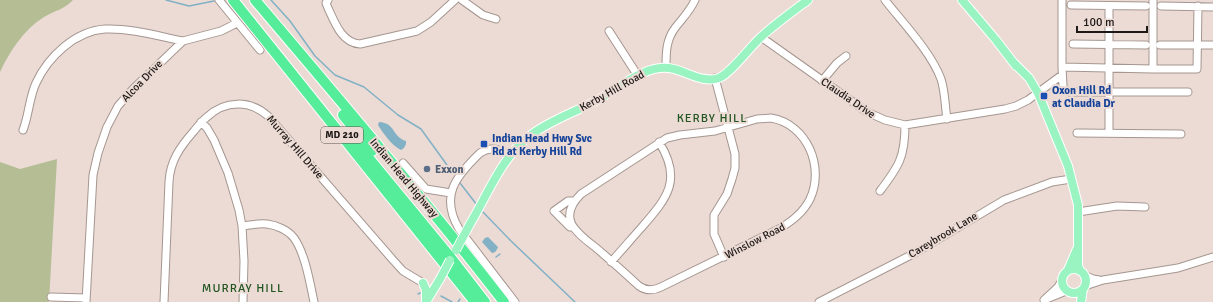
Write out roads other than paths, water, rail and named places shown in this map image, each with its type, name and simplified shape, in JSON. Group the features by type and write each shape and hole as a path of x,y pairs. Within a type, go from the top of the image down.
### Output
{"highway":[{"name":"Indian Head Highway","path":"233,0 475,302"},
{"name":"Indian Head Highway","path":"255,0 461,246 504,302"},
{"path":"258,30 330,110 493,302"},
{"path":"308,62 335,106 453,255 485,302"}],"main road":[{"path":"666,67 703,78 719,78 728,72 761,37 808,0"},
{"path":"962,0 1014,63 1029,78 1049,120 1068,166 1078,204 1078,265 1086,278 1081,302"},
{"name":"Kerby Hill Road","path":"426,302 510,155 522,143 532,134 594,102 638,76 652,70 666,67"},
{"path":"1076,302 1061,282 1064,273 1068,270 1078,246"},
{"path":"1068,270 1074,269 1082,273"},
{"path":"426,302 426,290 422,283 431,283 440,279"},
{"path":"1069,292 1076,293 1084,288"}],"street":[{"path":"219,0 260,50"},
{"path":"327,1 328,8 345,38 350,42 360,44 420,30 434,20 455,0"},
{"path":"462,0 483,15 496,19"},
{"path":"666,67 669,39 695,0"},
{"path":"885,0 924,50 935,67 943,89 947,119"},
{"path":"1062,0 1062,75 1064,88 1070,92 1188,92"},
{"path":"1153,0 1153,69"},
{"path":"1071,5 1146,6"},
{"path":"1109,6 1109,133"},
{"path":"1161,6 1213,7"},
{"path":"1062,67 1153,69 1197,68 1198,6"},
{"name":"Alcoa Drive","path":"86,300 96,160 102,139 114,112 127,95 147,74 183,41 221,31 237,23"},
{"path":"23,130 34,88 40,75 49,61 75,40 93,32 114,29 183,41"},
{"path":"608,31 638,76"},
{"name":"Claudia Drive","path":"761,37 872,115 905,125 1010,108 1036,95 1062,75"},
{"path":"1073,44 1146,45"},
{"path":"1160,45 1213,45"},
{"path":"822,81 837,63 846,56"},
{"path":"715,78 735,154 735,168 727,194 714,215 713,222 715,238 724,257"},
{"name":"Murray Hill Drive","path":"164,302 168,182 170,168 179,150 201,122 215,110 230,104 248,105 263,111 289,138 393,260 422,283"},
{"name":"Winslow Road","path":"762,118 771,118 784,122 796,130 804,139 812,155 815,172 811,198 796,218 779,229 661,288 650,290 639,286 611,262 602,252 588,243 554,211 568,201 574,201 589,188 637,158 659,142 672,136 709,132 729,127 762,118"},
{"path":"201,122 207,128 214,140 235,194 242,226 244,280 243,302"},
{"path":"880,192 895,172 900,162 904,146 905,125"},
{"path":"1077,133 1180,134"},
{"path":"611,262 659,207 668,193 671,176 669,162 659,142"},
{"path":"510,155 502,150 493,149 484,150 480,153 458,178 450,193 450,209 454,222 515,302"},
{"path":"403,163 426,188 450,193"},
{"name":"Careybrook Lane","path":"819,302 915,253 1004,200 1052,182 1071,179"},
{"path":"572,227 570,212 574,201"},
{"path":"1078,212 1117,206 1144,207"},
{"path":"242,226 262,224 271,225 282,229 293,236 303,258 314,302"},
{"path":"1082,273 1093,279 1103,280 1170,270 1213,256"},
{"path":"1084,288 1103,280"},
{"path":"1042,301 1058,288 1061,282"},
{"path":"1042,301 1069,292"},
{"path":"51,297 86,300"}],"water":[{"path":"379,122 391,127 398,136 406,141 404,148 401,150 391,142 378,125"},
{"path":"488,237 498,247 493,253 482,242"}],"waterway":[{"path":"166,0 189,6 214,1"},
{"path":"271,0 290,21 315,56 335,75 364,87 398,115 421,129 447,165"},
{"path":"460,183 477,205"},
{"path":"482,211 575,302"},
{"path":"496,257 500,254"},
{"path":"441,296 452,302"}],"place":[{"name":"Oxon Hill Rd at Claudia Dr","path":"1044,96"},
{"name":"Indian Head Hwy Svc Rd at Kerby Hill Rd","path":"484,144"},
{"name":"Exxon","path":"427,169"}],"district":[{"name":"KERBY HILL","path":"712,118"},
{"name":"MURRAY HILL","path":"243,288"}]}
